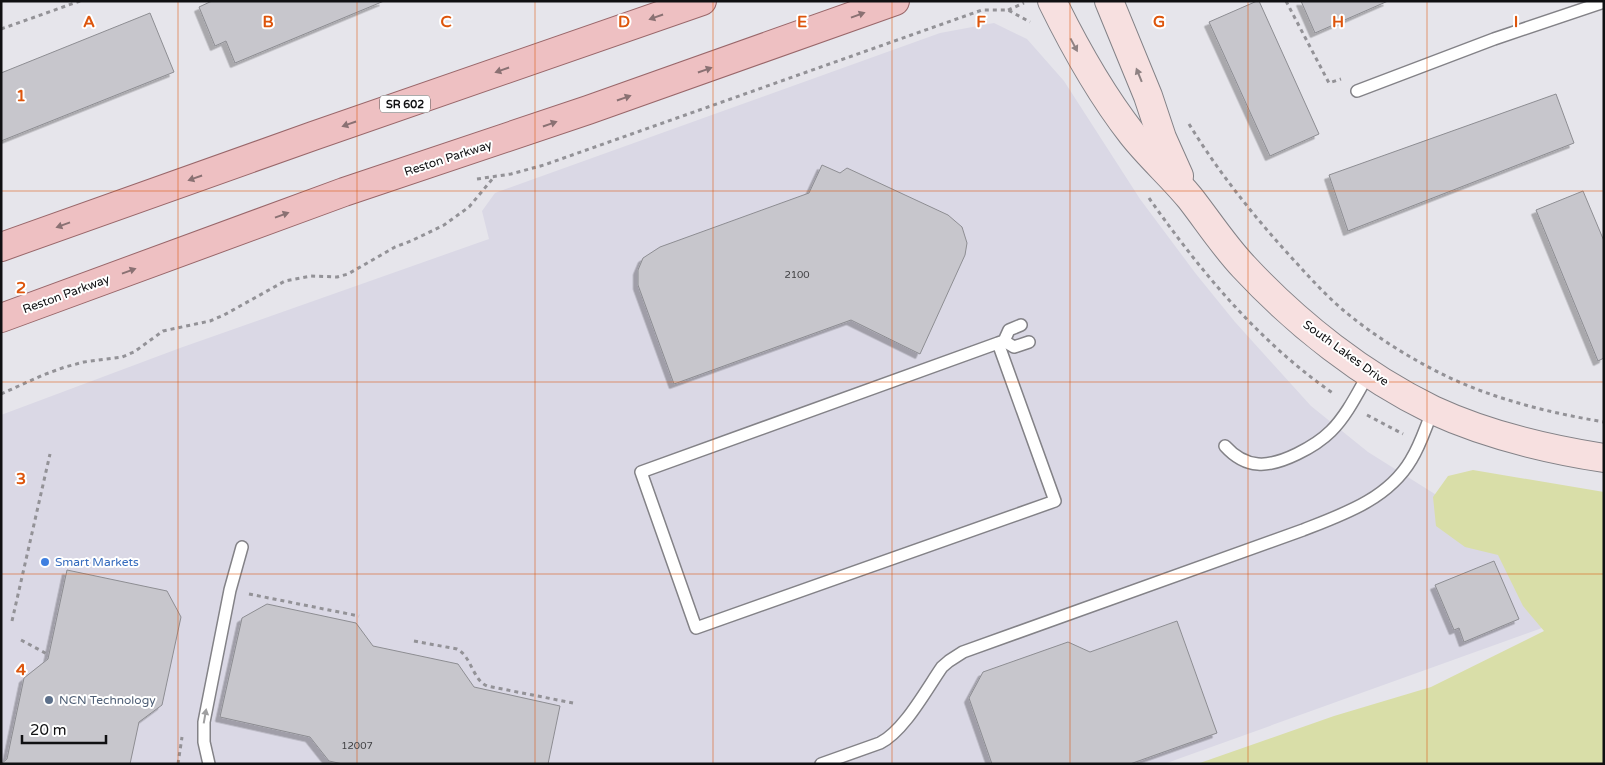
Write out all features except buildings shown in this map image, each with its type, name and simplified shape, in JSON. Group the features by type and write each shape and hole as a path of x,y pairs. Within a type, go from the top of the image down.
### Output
{"main road":[{"name":"SR 602","path":"1,246 702,1"},
{"name":"Reston Parkway","path":"1,318 335,196 588,110 896,1"}],"street":[{"name":"South Lakes Drive","path":"1052,1 1082,61 1104,96 1142,147 1190,198 1227,247 1262,286 1330,344 1369,373 1433,410 1495,434 1558,450 1604,458"},
{"name":"South Lakes Drive","path":"1109,1 1148,96 1162,138 1190,198"}],"lane":[{"path":"1357,90 1494,39 1604,2"},
{"path":"1001,342 1054,501 696,628 641,472 1001,342 1009,330 1021,325"},
{"path":"1001,342 1014,347 1028,342"},
{"path":"1224,446 1242,460 1258,464 1273,462 1301,452 1322,439 1335,427 1369,373"},
{"path":"821,764 889,738 901,725 942,668 963,652 1303,530 1342,515 1368,502 1386,489 1405,470 1414,456 1433,410"},
{"path":"209,764 203,730 204,722 230,590 242,547"}],"path":[{"path":"1,29 80,1"},
{"path":"1,394 43,374 65,367 84,362 122,357 134,352 163,331 210,321 285,281 311,276 348,274 394,247 444,225 469,206 494,177 544,165 982,10 1008,10 1027,1"},
{"path":"1286,1 1329,83 1340,79 1344,87"},
{"path":"1187,120 1229,183 1261,223 1324,293 1365,326 1408,355 1457,380 1514,402 1565,415 1604,422"},
{"path":"12,621 50,454"},
{"path":"247,594 359,616"},
{"path":"21,640 49,655"},
{"path":"414,640 457,649 462,652 479,680 487,686 573,703"}],"shaded area":[{"path":"994,23 1027,39 1064,81 1140,199 1196,274 1235,322 1311,406 1368,452 1508,540 1530,588 1542,628 1164,764 1,764 1,415 180,348 489,239 482,211 495,193 940,33"}],"green space":[{"path":"1473,470 1604,492 1604,764 1197,764 1334,716 1431,687 1544,631 1523,606 1498,555 1465,547 1436,526 1433,497 1448,476"}],"place":[{"name":"Smart Markets","path":"45,562"},
{"name":"NCN Technology","path":"49,700"}]}
